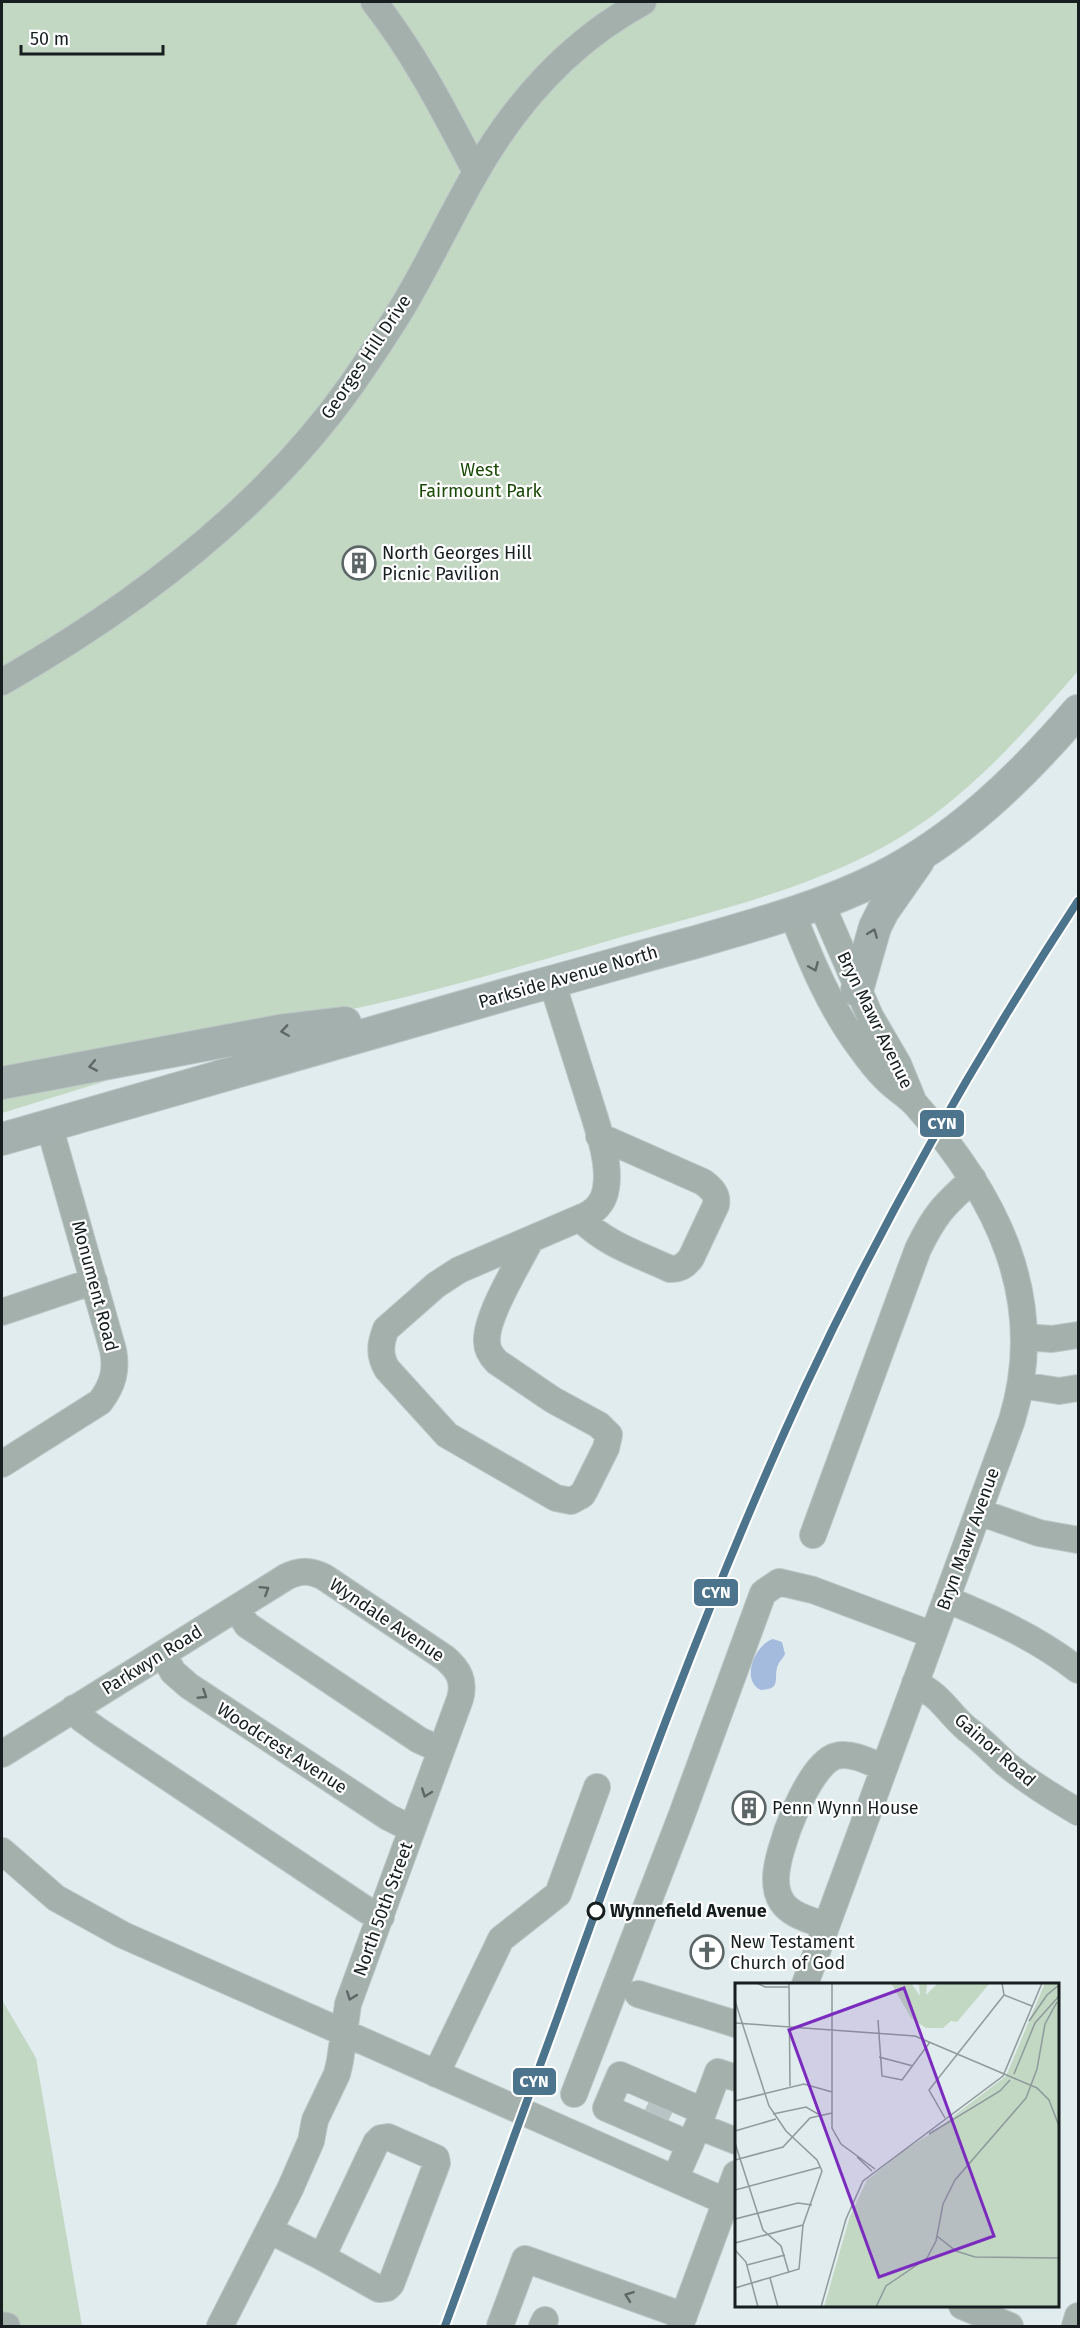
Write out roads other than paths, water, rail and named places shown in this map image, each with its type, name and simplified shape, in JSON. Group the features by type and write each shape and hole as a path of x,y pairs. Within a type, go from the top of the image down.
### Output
{"main road":[{"name":"Parkside Avenue North","path":"2,1139 821,903 881,878 924,853 991,800 1057,736 1078,711"},
{"path":"857,990 875,927 883,911 924,853"},
{"path":"2,1083 279,1031 447,1011"}],"street":[{"path":"374,2 399,33 436,96 476,172"},
{"name":"Georges Hill Drive","path":"2,682 74,637 155,580 230,518 293,456 326,418 382,341 476,172 504,128 556,65 624,12 643,2"},
{"name":"Bryn Mawr Avenue","path":"821,903 857,990 898,1064 915,1104"},
{"name":"Bryn Mawr Avenue","path":"792,913 817,975 844,1025 885,1079 915,1104 973,1179 997,1221 1011,1254 1021,1291 1024,1337 1021,1385 1012,1420 805,1983"},
{"path":"531,1239 492,1318 487,1341 491,1356 497,1362 553,1400 599,1425 609,1435 606,1448 585,1490 582,1495 571,1501 556,1498 447,1435 387,1369 380,1351 386,1329 436,1285 459,1270 531,1239 580,1218 591,1214 598,1206 606,1188 606,1164 552,982"},
{"name":"Monument Road","path":"2,1464 91,1409 107,1393 115,1373 115,1362 94,1281 49,1125"},
{"path":"580,1218 595,1233 615,1244 670,1269 677,1269 691,1258 716,1204 717,1199 714,1192 703,1182 599,1136"},
{"path":"813,1535 918,1249 941,1209 973,1179"},
{"path":"2,1312 94,1281"},
{"path":"1024,1337 1052,1340 1078,1335"},
{"path":"1021,1385 1059,1391 1078,1388"},
{"path":"979,1512 1039,1533 1078,1540"},
{"name":"Parkwyn Road","path":"2,1754 286,1577 305,1571"},
{"name":"Wyndale Avenue","path":"305,1571 324,1577 445,1658 456,1668 461,1678"},
{"path":"574,2094 681,1817 763,1593 778,1582 813,1590 933,1635"},
{"path":"946,1599 1023,1633 1055,1652 1078,1670"},
{"path":"236,1608 247,1625 419,1740 441,1750"},
{"name":"Woodcrest Avenue","path":"163,1654 173,1672 189,1686 388,1818 412,1828"},
{"name":"North 50th Street","path":"220,2326 269,2230 337,2074 348,2004 462,1692 461,1678"},
{"name":"Gainor Road","path":"915,1683 935,1694 1005,1763 1078,1812"},
{"path":"74,1708 82,1719 100,1732 368,1911 381,1917"},
{"path":"826,1926 788,1908 778,1893 777,1866 798,1804 815,1774 828,1759 845,1755 884,1768"},
{"path":"436,2074 501,1939 558,1894 597,1787"},
{"path":"2,1851 56,1898 100,1923 344,2034 731,2204"},
{"path":"638,1994 735,2024"},
{"path":"675,2179 718,2072 735,2078"},
{"path":"592,2142 620,2075 658,2112 697,2127"},
{"path":"606,2108 658,2112 735,2140"},
{"path":"269,2230 379,2289 387,2288 391,2284 437,2163 436,2158 388,2138 381,2138 376,2143 322,2257"},
{"path":"500,2326 525,2259 682,2321 731,2204 735,2180"},
{"path":"964,2307 1010,2326"},
{"path":"1075,2326 1078,2316"},
{"path":"2,2325 7,2326"}],"water":[{"path":"773,1639 782,1642 785,1654 778,1666 774,1686 761,1690 751,1679 752,1663 766,1642"}],"tunnel":[{"path":"654,2121 663,2102"}],"place":[{"name":"North Georges Hill Picnic Pavilion","path":"359,563"},
{"name":"Penn Wynn House","path":"749,1808"},
{"name":"Wynnefield Avenue","path":"596,1911"},
{"name":"New Testament Church of God","path":"707,1952"}],"park label":[{"name":"West Fairmount Park","path":"480,480"}]}
